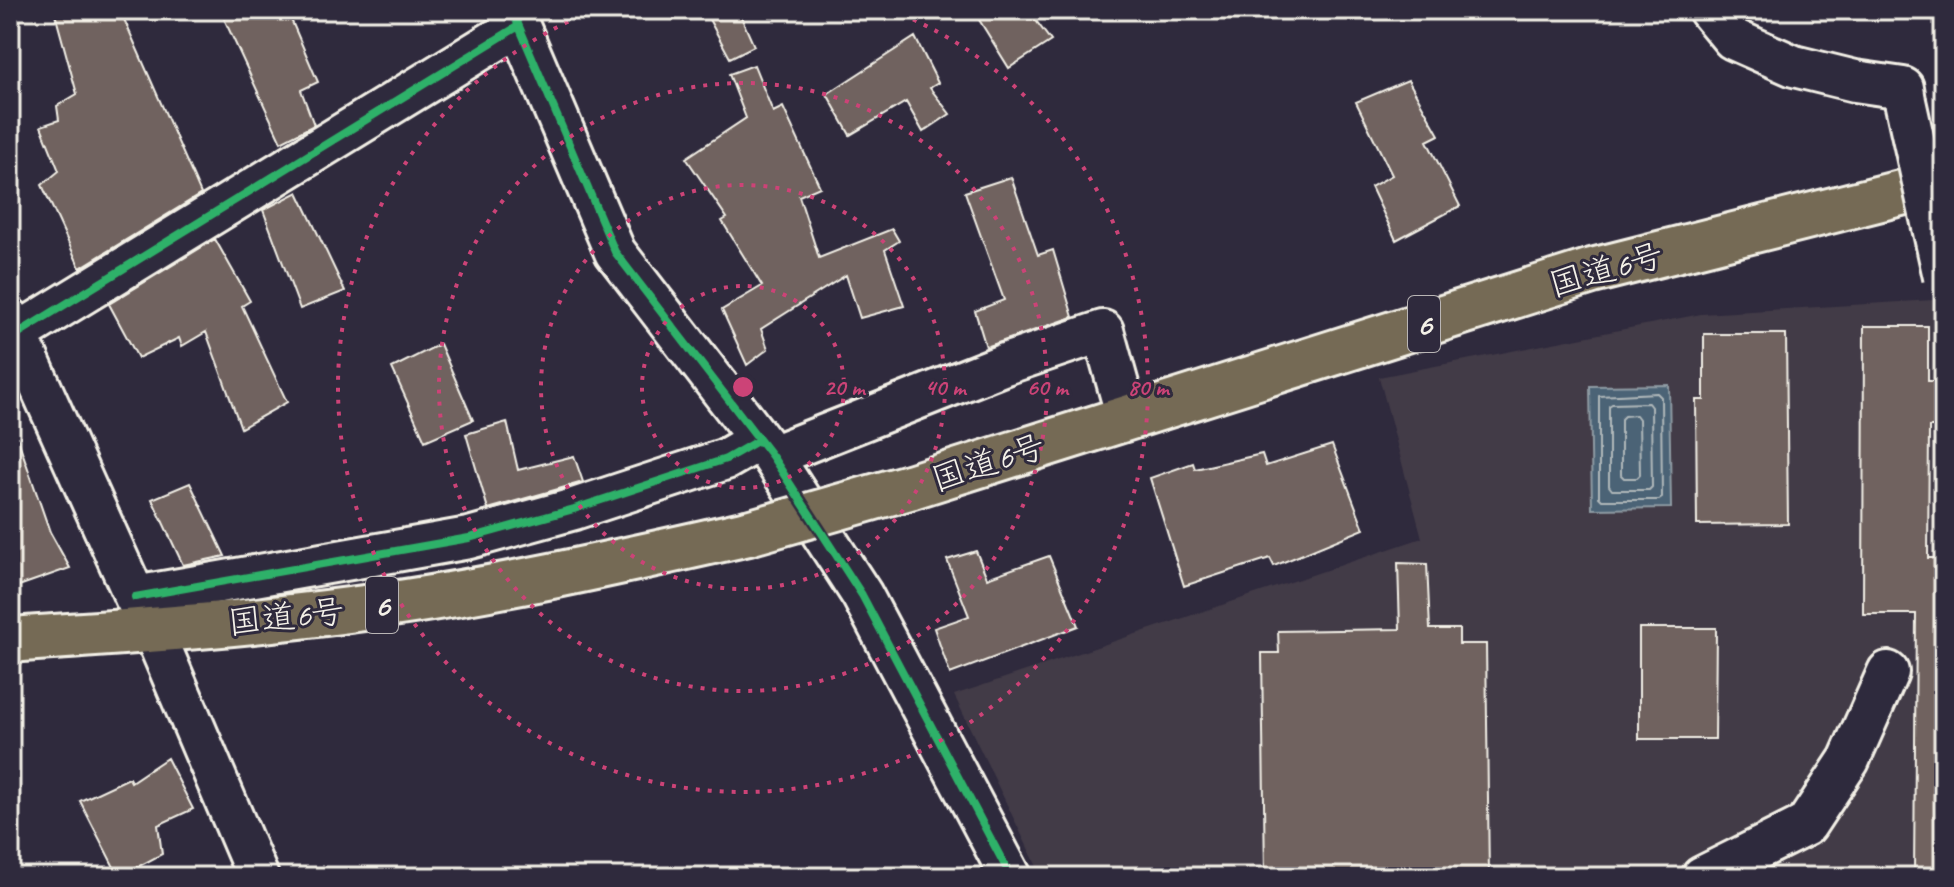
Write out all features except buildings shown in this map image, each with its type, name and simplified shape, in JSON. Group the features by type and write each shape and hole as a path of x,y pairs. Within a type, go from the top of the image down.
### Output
{"highway":[{"name":"国道6号","path":"10,640 144,614 349,610 585,571 748,533 909,487 1592,271 1944,182"}],"street":[{"path":"1709,10 1733,39 1794,66 1855,81 1903,88 1944,277"},
{"path":"258,877 144,614 13,326 514,18 615,252 766,448 862,595 1011,877"},
{"path":"144,614 469,538 574,509 766,448 1103,331 1127,417"},
{"path":"1702,877 1806,825 1849,760 1888,672"}],"shaded area":[{"path":"1933,300 1944,316 1944,877 1042,877 954,695 1422,538 1379,377 1701,314"}],"water":[{"path":"1669,385 1671,508 1592,509 1590,386"}],"cycle path":[{"path":"512,10 615,252 772,456 862,595 1011,877"},
{"path":"17,334 517,27"},
{"path":"135,597 469,538 574,509 726,459 759,440"}]}
